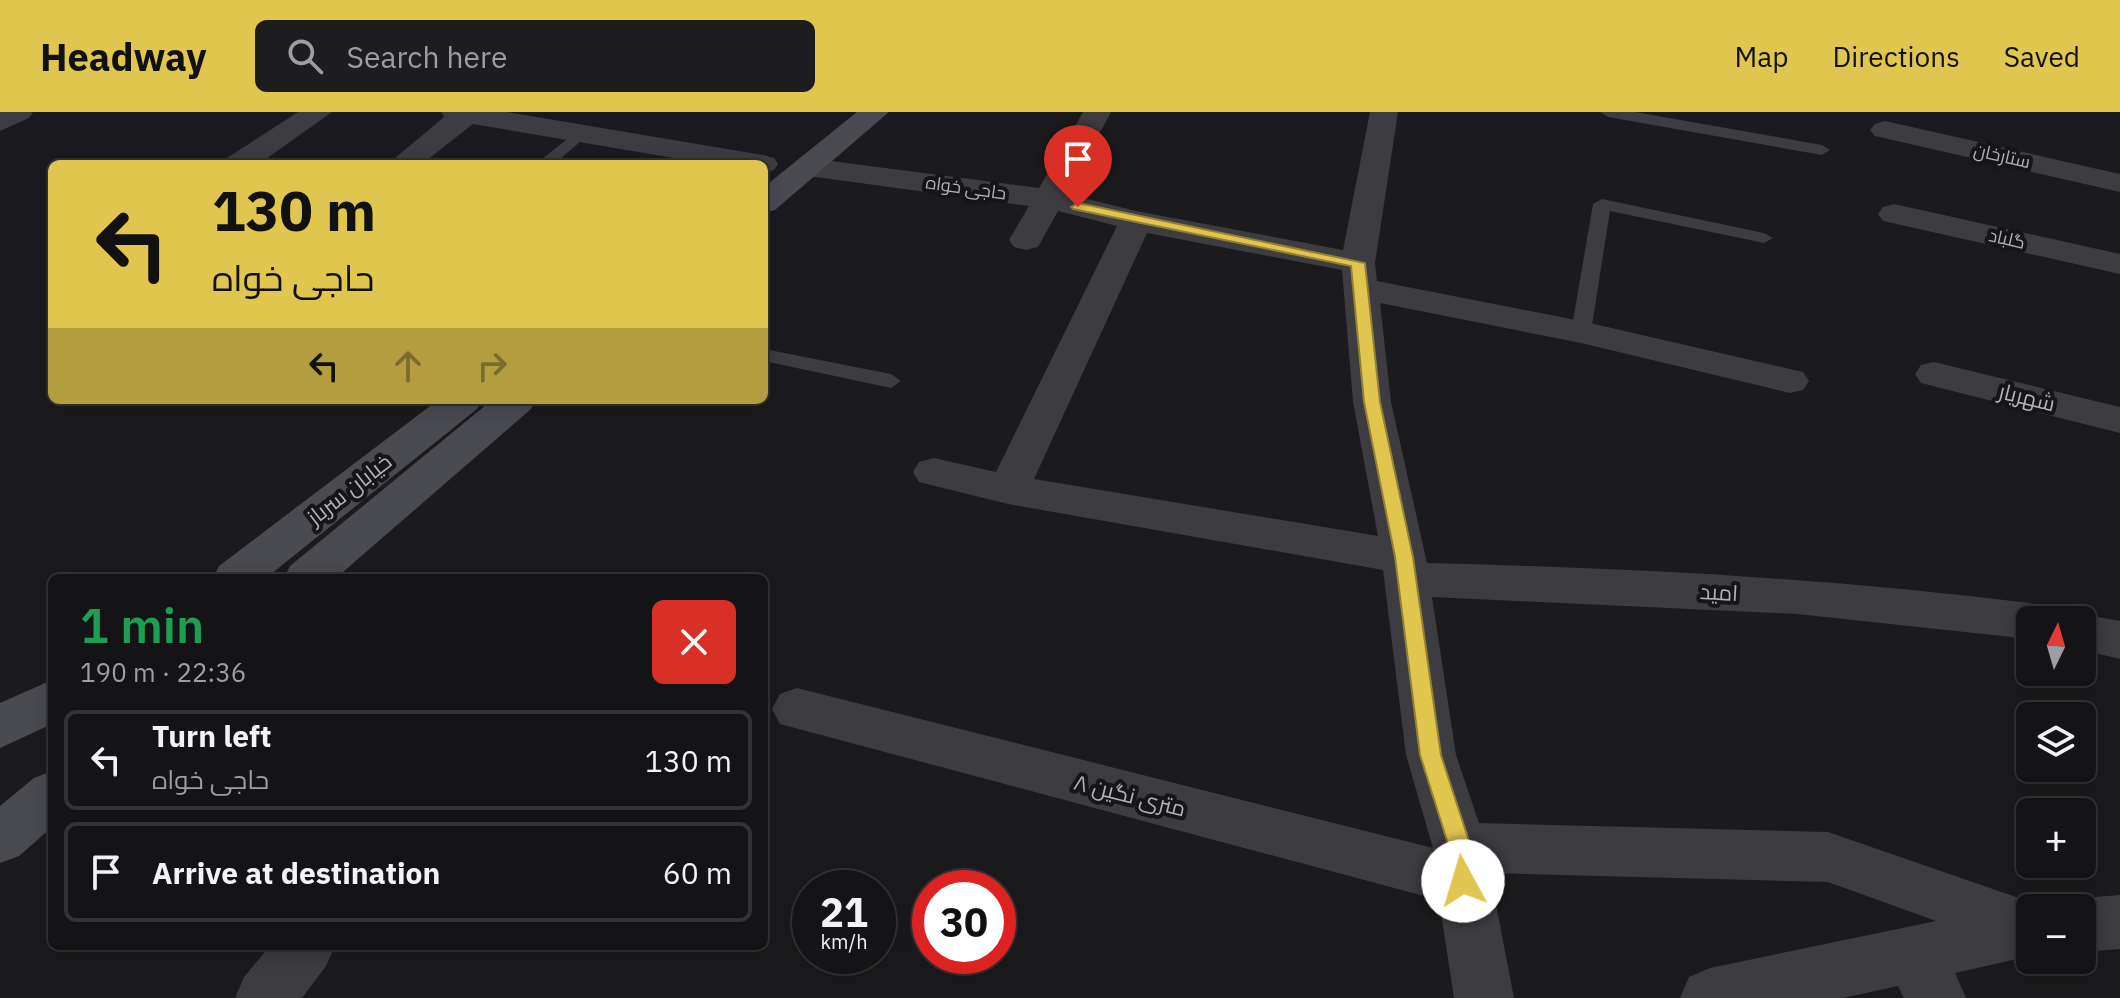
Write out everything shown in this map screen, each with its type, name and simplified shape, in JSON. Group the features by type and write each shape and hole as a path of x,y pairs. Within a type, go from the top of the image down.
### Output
{"main road":[{"path":"768,192 780,160 875,112"},
{"name":"خیابان سرباز","path":"240,574 458,404"},
{"name":"خیابان سرباز","path":"311,574 503,404"},
{"path":"0,727 48,702"},
{"path":"0,839 48,797"}],"street":[{"path":"0,122 19,112"},
{"path":"244,160 318,112"},
{"path":"1026,240 1097,112"},
{"path":"1384,112 1360,276 1372,402 1405,568 1431,755 1461,864 1484,998"},
{"path":"409,160 473,114"},
{"name":"حاجی خواه","path":"473,114 581,133 1049,199 1790,381"},
{"name":"ستارخان","path":"1885,130 2120,183"},
{"name":"گلباد","path":"1894,214 2120,264"},
{"path":"1008,489 1136,221"},
{"name":"شهریار","path":"1934,374 2120,420"},
{"name":"امید","path":"934,472 1405,568 1924,606 2016,619"},
{"path":"2096,635 2120,640"},
{"name":"۸ متری نگین","path":"797,709 1461,864 1828,857 2016,923"},
{"path":"2096,924 2120,922"},
{"path":"1710,998 1923,975 2016,934"},
{"path":"265,998 303,950"}],"lane":[{"path":"1608,112 1822,150"},
{"path":"549,160 581,133"},
{"path":"1581,332 1602,204 1764,238"},
{"path":"768,356 891,381"}],"route":[{"path":"1078,207 1358,263 1372,402 1404,557 1431,755 1460,847 1463,881"}]}
